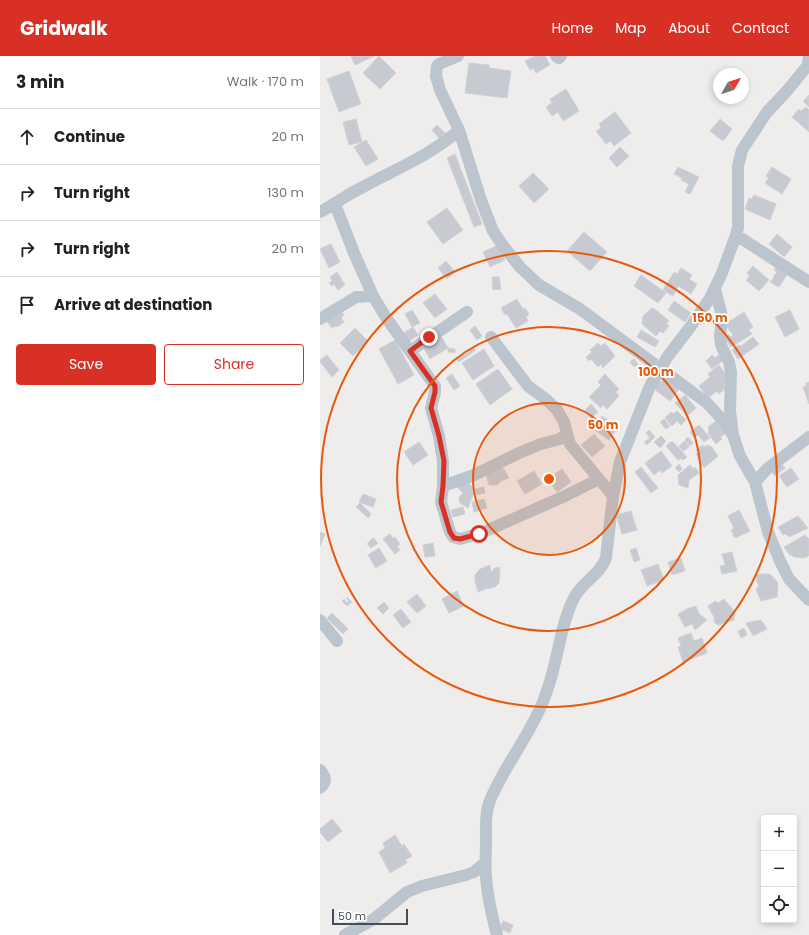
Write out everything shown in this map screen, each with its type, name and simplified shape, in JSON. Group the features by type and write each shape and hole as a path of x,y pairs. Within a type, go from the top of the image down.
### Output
{"street":[{"path":"458,56 439,64 437,66 436,76 440,90 459,130 481,200 493,231 520,267 539,285 580,309 659,369 707,403 733,435"},
{"path":"556,56 559,58 561,56"},
{"path":"497,935 487,886 485,863 486,819 488,804 544,700 570,606 579,589 604,564 613,496 623,453 650,386 659,369 703,310 715,289 736,235 738,222 738,166 742,150 767,112 786,92 808,62"},
{"path":"320,212 360,188 420,158 444,144 459,130"},
{"path":"335,204 373,296 387,319 435,386 431,408 442,450 444,472 440,498 451,535 454,538 460,539 479,534 565,496 599,479"},
{"path":"736,235 809,282"},
{"path":"715,289 722,319 720,336 721,345 729,362 731,372 730,411 733,435 740,456 755,482 768,532 780,561 789,579 809,600"},
{"path":"320,319 356,297 373,296"},
{"path":"410,351 467,312"},
{"path":"491,337 528,386 547,400 557,410 564,422 570,444 613,496"},
{"path":"443,486 474,475 534,447 560,439 567,434"},
{"path":"755,482 767,470 809,437"},
{"path":"320,620 337,641"},
{"path":"320,770 325,776 326,780 320,788"},
{"path":"345,935 374,919 406,892 422,886 474,872 485,863"}],"building":[{"path":"351,56 374,56 355,65"},
{"path":"379,56 396,73 380,89 363,73"},
{"path":"535,56 545,56 550,65 536,73 533,68 530,70 525,61"},
{"path":"469,63 489,65 489,68 511,71 507,98 465,93"},
{"path":"349,71 361,104 339,112 327,79"},
{"path":"566,89 579,111 563,121 558,112 552,116 546,107 552,103 550,99"},
{"path":"809,95 809,107 803,101"},
{"path":"806,107 809,110 809,132 792,117 799,109 801,111"},
{"path":"615,112 631,133 614,146 610,141 606,144 596,131 601,128 599,124"},
{"path":"356,119 362,142 349,145 343,122"},
{"path":"720,119 732,129 723,141 710,131"},
{"path":"437,125 445,133 439,138 432,130"},
{"path":"366,140 378,159 366,166 354,147"},
{"path":"620,147 629,156 617,167 609,158"},
{"path":"455,154 482,224 474,227 447,158"},
{"path":"678,167 699,177 690,194 685,192 689,184 674,174"},
{"path":"772,167 791,179 782,194 765,183 769,178 766,176"},
{"path":"533,173 549,189 534,203 519,186"},
{"path":"754,195 776,204 770,220 745,209 749,198 752,199"},
{"path":"447,208 463,230 443,244 427,222"},
{"path":"584,232 607,252 590,271 567,251"},
{"path":"777,234 792,247 784,257 769,244"},
{"path":"330,244 340,262 329,268 320,249"},
{"path":"498,245 505,260 490,267 483,252"},
{"path":"446,261 455,272 447,279 438,268"},
{"path":"778,265 788,273 779,287 770,282 777,272 774,270"},
{"path":"753,266 769,280 759,291 746,280 750,276 747,273"},
{"path":"681,268 692,275 689,279 697,284 691,294 678,286 673,296 663,290 674,272 677,274"},
{"path":"337,272 345,285 338,290 334,284 332,286 329,283 332,281 330,277"},
{"path":"641,275 666,293 658,303 634,286"},
{"path":"492,277 499,277 501,289 493,290"},
{"path":"435,294 447,309 435,318 423,303"},
{"path":"517,299 523,309 525,308 529,314 526,317 528,321 516,328 501,308"},
{"path":"674,301 691,313 685,322 668,310"},
{"path":"337,306 344,315 341,318 344,322 337,327 335,326 332,328 323,317"},
{"path":"652,308 669,321 666,324 669,326 663,333 660,331 656,336 642,324 643,316"},
{"path":"412,310 420,323 412,327 405,314"},
{"path":"790,310 799,329 785,337 775,317"},
{"path":"744,312 753,327 749,330 752,334 731,347 724,338 728,334 731,337 733,335 725,324"},
{"path":"475,326 482,336 477,340 470,330"},
{"path":"413,327 418,335 408,342 402,334"},
{"path":"355,328 368,341 353,356 340,343"},
{"path":"641,330 659,341 655,347 637,337"},
{"path":"441,336 448,348 430,359 423,347"},
{"path":"753,337 759,344 738,359 732,350 738,345 741,346"},
{"path":"395,340 414,375 398,384 379,349"},
{"path":"598,343 601,346 605,343 615,356 603,368 601,364 598,367 591,359 589,361 586,357 592,352 590,350"},
{"path":"448,348 455,349 455,353 448,352"},
{"path":"474,348 476,350 459,362 457,360"},
{"path":"484,349 494,366 473,380 462,363"},
{"path":"720,354 725,359 712,369 706,361 712,355 715,358"},
{"path":"327,355 339,370 332,377 320,362 320,360"},
{"path":"634,359 638,364 634,367 630,362"},
{"path":"719,365 727,376 724,378 727,382 723,385 726,388 719,394 717,391 708,398 699,386 710,377 708,374"},
{"path":"498,369 512,389 490,405 476,384"},
{"path":"452,374 460,386 454,390 446,378"},
{"path":"605,374 619,389 616,392 619,396 607,409 603,405 601,408 589,397 601,385 598,382"},
{"path":"664,378 679,389 670,401 653,388 659,380 661,382"},
{"path":"809,382 809,404 803,387 807,386 806,383"},
{"path":"685,395 696,408 687,416 675,403"},
{"path":"591,404 598,412 591,418 585,410"},
{"path":"677,411 686,420 681,425 677,421 672,426 665,418 671,412 673,414"},
{"path":"602,416 618,427 609,440 593,429"},
{"path":"664,419 670,426 666,429 660,422"},
{"path":"716,421 725,434 720,437 722,439 716,444 708,433 708,427"},
{"path":"699,425 710,438 704,442 698,435 694,438 690,432"},
{"path":"649,430 655,437 647,445 644,442 650,438 646,433"},
{"path":"594,434 605,446 592,457 581,445"},
{"path":"661,436 666,441 660,448 654,442"},
{"path":"688,437 693,443 690,446 685,440"},
{"path":"672,441 687,457 683,460 681,458 678,460 666,446"},
{"path":"685,441 689,447 683,451 679,446"},
{"path":"419,442 428,455 413,465 404,452"},
{"path":"703,445 704,447 708,445 710,447 711,446 718,456 704,468 696,454 698,452 696,450"},
{"path":"661,451 672,466 662,473 660,470 654,475 645,463"},
{"path":"780,462 785,468 775,476 770,470"},
{"path":"679,464 682,469 679,472 675,468"},
{"path":"690,465 693,469 695,467 699,473 689,480 688,488 679,485 678,475"},
{"path":"641,467 658,488 651,493 635,472"},
{"path":"498,468 504,469 509,478 501,481 497,485 489,485 486,474"},
{"path":"791,468 799,479 787,487 779,476"},
{"path":"562,469 571,482 557,492 547,479"},
{"path":"534,471 542,484 525,494 517,481"},
{"path":"466,479 473,488 473,495 468,508 460,503 459,497 463,493 455,485"},
{"path":"484,487 485,493 476,495 475,489"},
{"path":"363,494 376,499 373,507 359,502"},
{"path":"484,499 487,508 474,512 472,502"},
{"path":"360,503 371,514 368,518 356,507"},
{"path":"463,507 465,514 453,517 451,510"},
{"path":"739,510 750,531 735,538 731,530 734,528 728,516"},
{"path":"631,511 637,530 622,534 616,515"},
{"path":"798,516 808,528 789,537 786,534 783,535 778,527"},
{"path":"320,532 325,534 320,546"},
{"path":"390,534 393,538 395,537 400,544 397,546 400,550 395,554 383,539"},
{"path":"805,535 809,539 809,555 802,558 794,557 789,554 784,547"},
{"path":"373,538 378,543 371,548 367,544"},
{"path":"433,543 435,556 425,557 423,545"},
{"path":"379,548 387,561 376,568 368,555"},
{"path":"636,548 640,560 634,562 630,550"},
{"path":"732,552 737,571 722,574 720,566 725,565 722,554"},
{"path":"681,558 685,571 672,575 668,562"},
{"path":"658,564 664,580 647,586 641,570"},
{"path":"490,565 491,572 495,568 500,567 499,583 495,587 478,592 475,575 480,569"},
{"path":"760,574 770,574 778,583 777,597 761,601 756,589 759,586 755,576"},
{"path":"457,591 464,606 449,613 442,599"},
{"path":"417,594 426,606 417,613 407,602"},
{"path":"347,597 352,602 347,606 342,601 344,599 347,603 349,601 346,598"},
{"path":"724,599 735,612 734,620 718,625 714,622 714,617 708,606 716,601 718,603"},
{"path":"384,602 389,608 383,614 377,608"},
{"path":"696,606 699,614 707,620 695,630 692,624 685,627 678,614"},
{"path":"401,609 411,622 403,628 393,615"},
{"path":"332,613 348,629 343,634 327,618"},
{"path":"761,620 767,629 753,636 746,623"},
{"path":"744,628 747,635 741,638 738,631"},
{"path":"691,633 694,641 702,638 707,653 683,662 678,647 681,646 678,638"},
{"path":"332,819 342,831 328,842 320,832 320,829"},
{"path":"395,835 402,846 404,844 412,856 405,860 407,863 390,873 379,852 385,848 383,843"},
{"path":"503,921 513,925 510,933 500,929"}],"route":[{"path":"429,337 410,351 435,386 431,408 444,461 443,486 440,498 443,511 453,538 460,539 479,534"}]}
